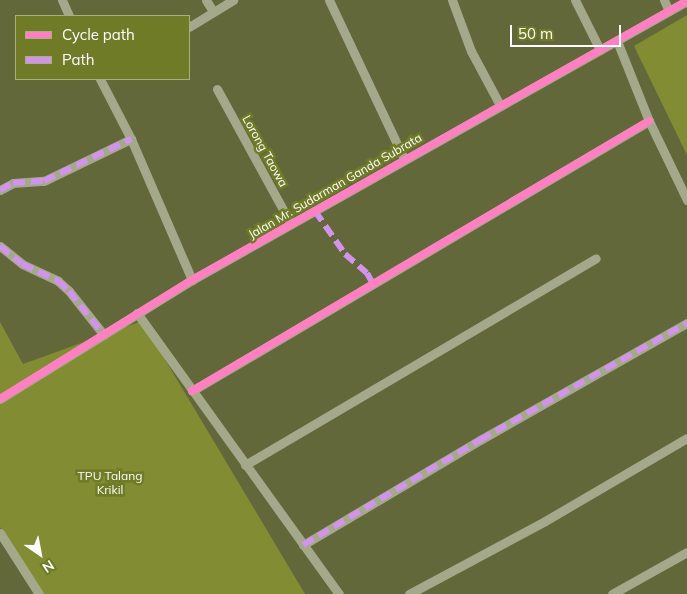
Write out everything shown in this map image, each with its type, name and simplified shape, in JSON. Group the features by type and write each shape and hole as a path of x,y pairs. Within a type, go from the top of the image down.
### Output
{"street":[{"path":"62,0 69,15"},
{"path":"206,0 212,11"},
{"path":"190,26 212,11 233,0"},
{"path":"329,0 404,159"},
{"path":"452,0 471,51 500,105"},
{"path":"575,0 600,50"},
{"path":"664,0 669,11"},
{"name":"Jalan Mr. Sudarman Ganda Subrata","path":"0,398 192,280 687,1"},
{"path":"618,41 649,121 687,200"},
{"path":"101,82 131,140 192,280"},
{"name":"Lorong Taowa","path":"217,89 291,224"},
{"path":"192,391 649,121"},
{"path":"0,190 13,183 44,181 131,140"},
{"path":"0,246 22,264 58,281 69,291 104,335"},
{"path":"244,465 596,258"},
{"path":"137,313 244,465 339,594"},
{"path":"303,545 480,440 687,323"},
{"path":"409,594 545,521 687,438"},
{"path":"0,533 39,594"},
{"path":"612,594 687,552"}],"green space":[{"path":"687,15 687,155 634,46"},
{"name":"TPU Talang Krikil","path":"142,321 305,594 43,594 0,527 0,322 23,364"}],"marked path":[{"path":"0,190 13,183 44,181 131,139"},
{"path":"315,211 345,254 367,273 373,284"},
{"path":"0,246 22,264 58,281 69,291 104,335"},
{"path":"303,545 480,440 687,323"}],"cycle path":[{"path":"0,399 192,280 687,1"},
{"path":"192,391 649,121"}]}
